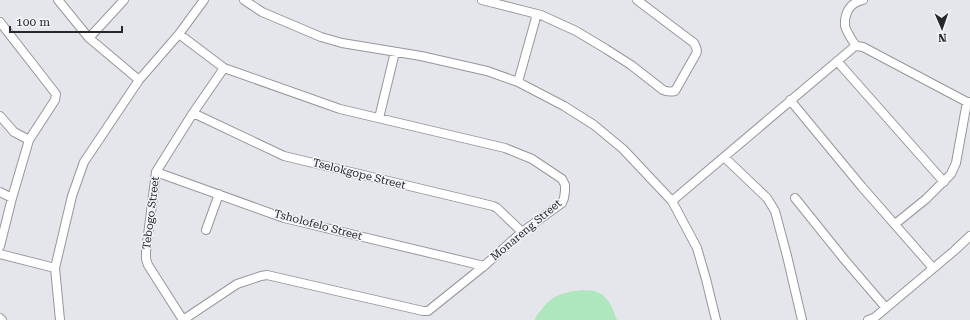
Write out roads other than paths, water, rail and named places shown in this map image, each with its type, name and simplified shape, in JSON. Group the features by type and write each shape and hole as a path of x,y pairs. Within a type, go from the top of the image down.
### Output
{"street":[{"path":"58,0 89,38 139,80"},
{"path":"89,38 124,0"},
{"path":"60,320 55,268 72,196 84,162 139,80 179,34 204,0"},
{"path":"244,0 262,12 321,37 342,43 421,56 487,71 518,82 564,106 594,125 623,149 672,201 697,248 716,320"},
{"path":"482,0 537,14 576,31 606,49 663,90 669,92 675,91 696,54 697,51 695,44 636,0"},
{"path":"856,46 845,26 846,16 852,4 863,0"},
{"path":"518,82 537,14"},
{"path":"0,22 56,94 55,100 29,140 0,246"},
{"name":"Monareng Street","path":"179,34 224,68 340,109 505,148 532,159 562,179 565,185 562,203 522,232 484,266 428,311 267,275 237,284 183,320"},
{"path":"672,201 836,61 856,46 863,47 968,102 956,163 951,174 926,199 895,224"},
{"path":"379,118 395,52"},
{"path":"836,61 944,182"},
{"name":"Tebogo Street","path":"183,320 148,265 146,258 156,172 193,113 224,68"},
{"path":"790,100 862,187 933,268"},
{"name":"Tselokgope Street","path":"193,113 284,156 493,206 522,232"},
{"path":"0,116 14,132 29,140"},
{"path":"724,156 767,198 775,211 802,320"},
{"name":"Tsholofelo Street","path":"156,172 284,218 484,266"},
{"path":"0,192 12,198"},
{"path":"206,230 219,194"},
{"path":"795,198 886,308"},
{"path":"872,319 970,236"},
{"path":"0,254 55,268"}]}
